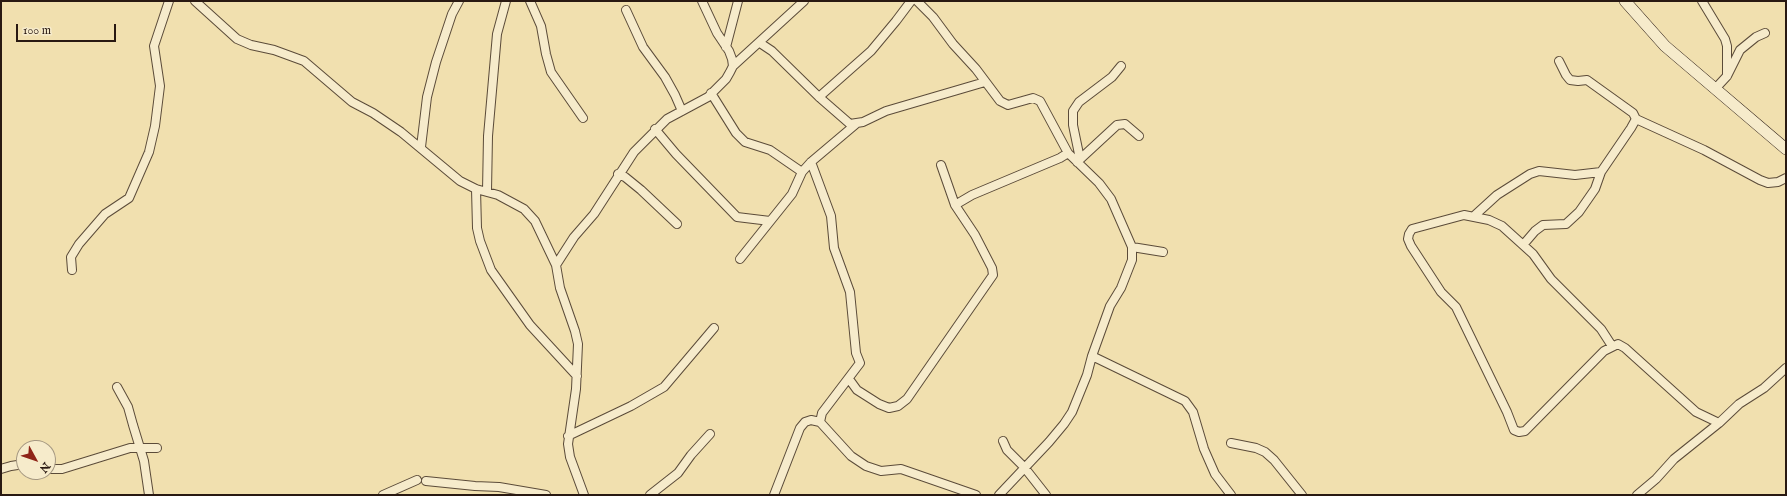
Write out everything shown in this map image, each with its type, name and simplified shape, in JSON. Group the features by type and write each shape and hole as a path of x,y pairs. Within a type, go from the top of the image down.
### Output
{"street":[{"path":"72,270 71,257 79,244 104,214 129,198 149,152 155,126 160,86 154,46 168,1"},
{"path":"195,1 237,39 251,45 287,54 304,61 352,102 373,113 420,147 449,173 476,189 487,191 511,202 524,209 531,216 542,234 556,265 560,288 577,337 577,376 568,436 570,457 584,495"},
{"path":"420,147 427,97 436,62 452,14 459,1"},
{"path":"487,191 488,136 497,34 506,1"},
{"path":"530,1 541,26 551,72 583,118"},
{"path":"702,1 717,33 732,59 733,66"},
{"path":"726,47 738,1"},
{"path":"556,265 574,237 594,214 618,174 634,152 667,119 711,93 726,79 733,66 760,43 804,1"},
{"path":"819,97 870,51 911,1"},
{"path":"917,1 933,17 953,44 1005,104 1032,98 1040,101 1068,153 1078,160 1111,199 1132,247 1132,260 1121,288 1110,306 1092,356 1087,376 1072,412 1049,442 998,495"},
{"path":"1625,1 1665,46 1786,149"},
{"path":"1702,1 1725,39 1727,46 1727,76"},
{"path":"626,10 643,47 665,77 682,111"},
{"path":"1715,89 1727,76 1740,50 1756,37 1765,33"},
{"path":"760,43 772,51 819,97 850,124 863,122 886,111 985,82"},
{"path":"1559,61 1570,80 1588,80 1633,113 1636,118 1704,150 1760,180 1773,183 1786,178"},
{"path":"1078,160 1073,125 1073,111 1078,102 1112,77 1121,66"},
{"path":"711,93 736,132 745,142 770,150 802,172"},
{"path":"1523,245 1535,231 1543,225 1566,224 1578,212 1595,189 1601,172 1636,118"},
{"path":"740,259 792,194 802,172 810,162 856,124"},
{"path":"1078,160 1117,125 1125,124 1139,136"},
{"path":"656,129 676,154 737,217 770,221"},
{"path":"955,205 972,195 1060,158 1068,153"},
{"path":"810,162 831,216 834,248 850,292 856,353 860,362 849,379 822,413 820,422"},
{"path":"849,379 857,390 879,404 889,408 898,406 908,399 993,275 992,268 976,235 955,205 941,165"},
{"path":"1474,216 1496,195 1530,174 1540,171 1575,175 1601,172"},
{"path":"618,174 625,177 642,190 677,224"},
{"path":"476,189 476,228 491,270 530,325 577,376"},
{"path":"1612,346 1601,329 1551,279 1533,254 1502,226 1489,220 1464,215 1412,229 1408,239 1441,292 1456,307 1508,412 1514,430 1524,432 1612,346 1618,344 1625,348 1696,412 1719,422"},
{"path":"1132,247 1163,252"},
{"path":"568,436 631,406 664,387 714,328"},
{"path":"1092,356 1185,401 1193,412 1204,449 1215,474 1231,495"},
{"path":"1637,495 1656,479 1674,459 1739,404 1764,388 1786,368"},
{"path":"117,387 128,406 140,447 149,495"},
{"path":"774,495 800,428 806,422 811,420 820,422 852,456 866,466 882,471 901,469 976,495"},
{"path":"650,495 678,473 691,455 710,434"},
{"path":"1003,441 1007,450 1024,467 1046,495"},
{"path":"1231,443 1256,448 1265,452 1274,460 1302,495"},
{"path":"56,469 62,469 119,451 140,447 157,448"},
{"path":"1,469 16,465"},
{"path":"383,495 422,480 499,487 546,495"}]}
